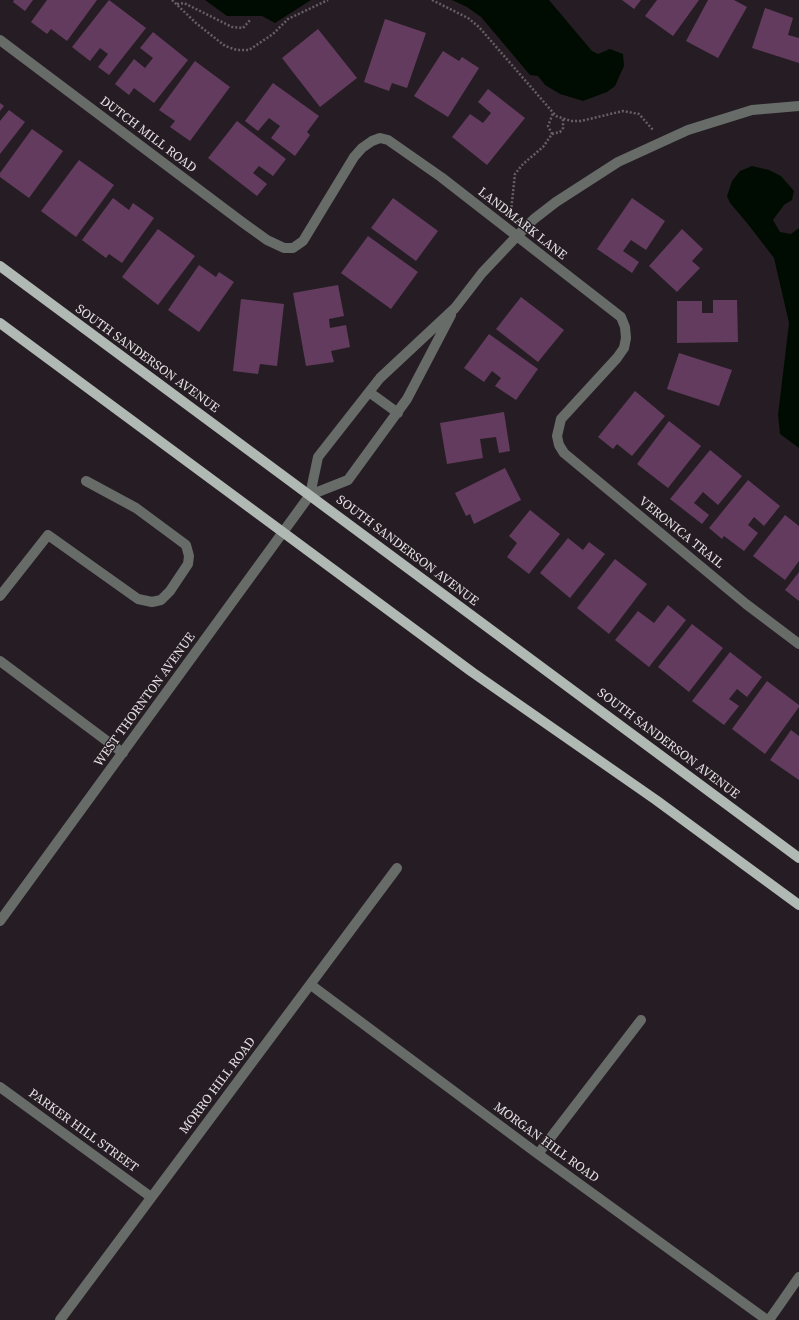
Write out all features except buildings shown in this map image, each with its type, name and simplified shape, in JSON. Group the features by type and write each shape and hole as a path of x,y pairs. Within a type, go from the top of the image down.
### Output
{"main road":[{"name":"SOUTH SANDERSON AVENUE","path":"0,266 799,858"},
{"path":"0,323 472,672 656,800 799,905"}],"street":[{"name":"DUTCH MILL ROAD","path":"0,40 242,222 267,240 284,248 293,248 303,241 354,156 372,141 380,138 388,140"},
{"path":"310,495 318,457 380,378 455,308 513,234 556,202 618,162 660,142 688,130 752,110 799,106"},
{"name":"LANDMARK LANE","path":"388,140 440,177 620,317 625,327 626,338 624,348 617,358 561,419 556,436"},
{"path":"310,495 348,480 407,399 455,308"},
{"path":"369,392 398,413"},
{"name":"VERONICA TRAIL","path":"556,436 564,453 583,470 746,604 799,644"},
{"path":"0,596 48,535 138,599 152,602 161,600 170,591 188,564 189,556 186,545 136,508 86,481"},
{"name":"WEST THORNTON AVENUE","path":"0,921 310,495"},
{"path":"0,661 122,753"},
{"name":"MORRO HILL ROAD","path":"60,1320 397,868"},
{"name":"MORGAN HILL ROAD","path":"310,985 538,1154 768,1320"},
{"path":"538,1154 641,1020"},
{"name":"PARKER HILL STREET","path":"0,1087 151,1196"},
{"path":"768,1320 799,1277"}],"path":[{"path":"172,0 196,23 224,46 237,50 249,50 273,34 288,19 328,0"},
{"path":"432,0 456,11 474,22 553,113 563,119 581,121 624,110 639,114 647,121 660,142"},
{"path":"177,4 184,3 232,27 243,28 251,19"},
{"path":"552,134 548,126 553,113"},
{"path":"513,234 515,174 522,164 543,148 552,134 560,132 563,128 563,119"}],"shaded area":[{"path":"205,0 311,0 275,23 262,16 227,16"},
{"path":"452,0 549,0 592,51 598,54 610,49 623,54 624,66 615,86 607,92 583,101 560,94 545,85 538,76 530,75 481,17 467,7"},
{"path":"752,166 769,170 781,176 794,191 792,200 784,205 773,220 780,232 791,234 799,228 799,448 780,434 778,415 789,323 774,258 730,203 727,196 732,181 740,171"}]}
